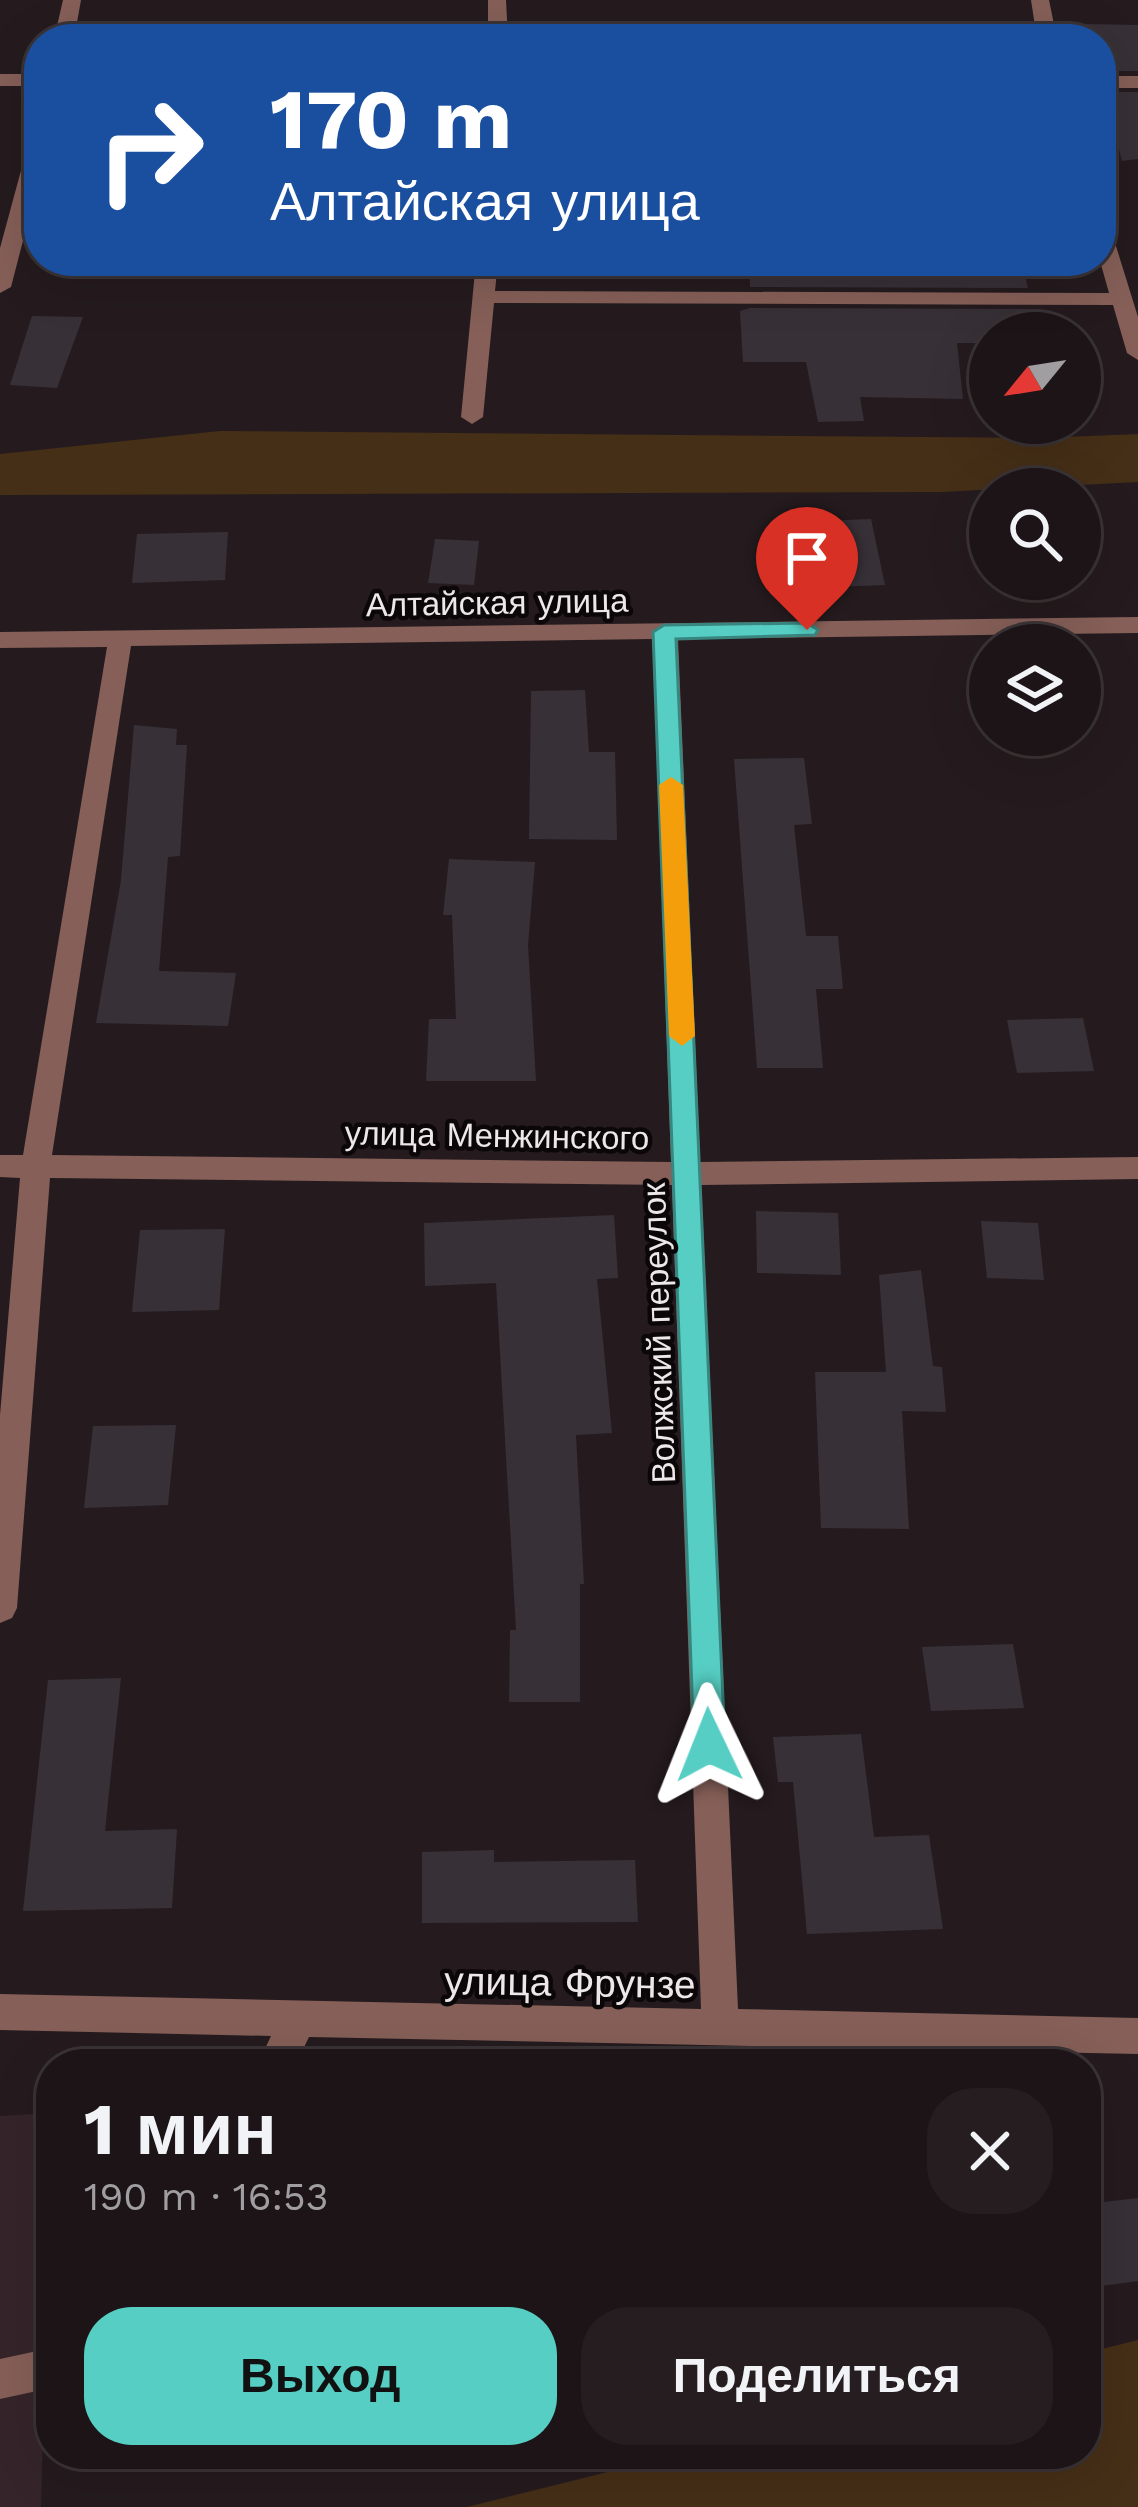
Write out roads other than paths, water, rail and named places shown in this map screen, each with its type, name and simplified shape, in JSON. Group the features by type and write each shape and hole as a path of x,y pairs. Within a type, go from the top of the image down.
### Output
{"street":[{"path":"0,287 24,197"},
{"path":"472,417 486,276"},
{"path":"1115,276 1136,343"},
{"path":"484,297 1122,299"},
{"name":"Алтайская улица","path":"0,640 1138,626"},
{"name":"Волжский переулок","path":"664,632 720,2030"},
{"path":"0,1608 36,1165 120,640"},
{"name":"улица Менжинского","path":"0,1166 688,1174 1138,1168"},
{"name":"улица Фрунзе","path":"0,2012 1138,2036"},
{"path":"284,2049 298,2020"},
{"path":"0,2379 36,2371"}]}
